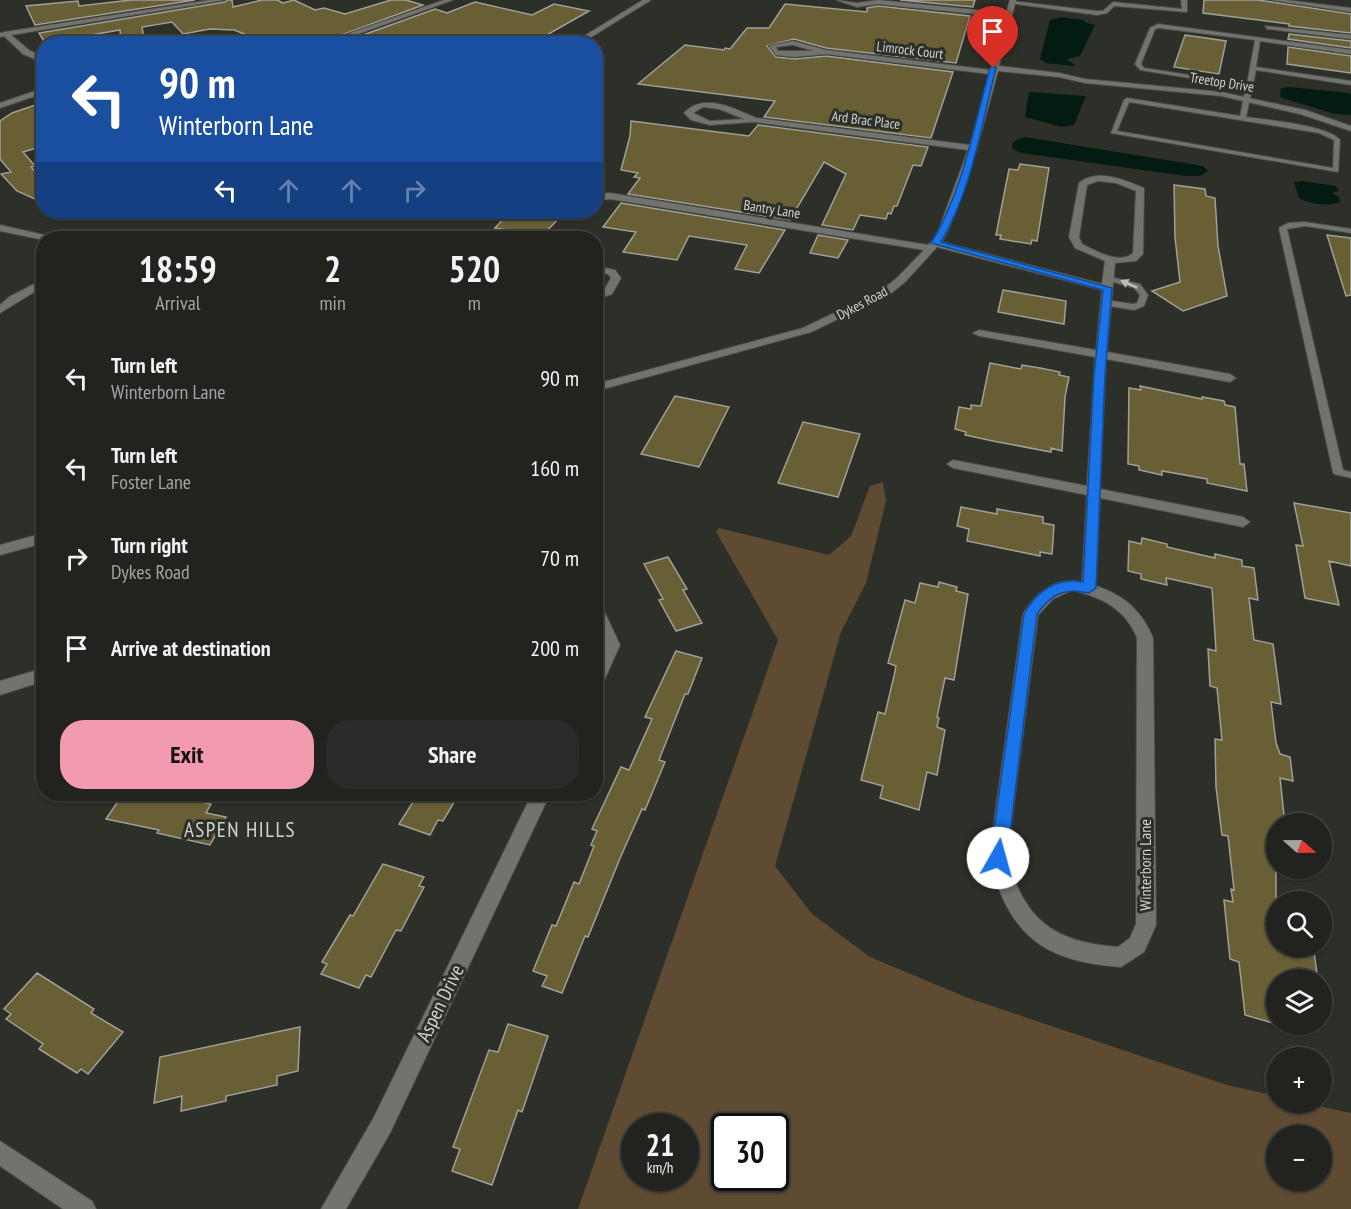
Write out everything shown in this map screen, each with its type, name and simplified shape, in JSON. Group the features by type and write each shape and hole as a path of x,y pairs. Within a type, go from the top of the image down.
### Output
{"street":[{"path":"3,35 222,0"},
{"path":"345,36 450,0"},
{"path":"587,36 648,0"},
{"path":"839,0 857,5 875,1 1008,15"},
{"name":"Dykes Road","path":"603,386 807,330 886,292 901,280 933,245 945,226 973,148 1013,1"},
{"path":"3,35 36,57"},
{"name":"Limrock Court","path":"826,52 785,54 776,52 772,46 794,43 826,52 992,72"},
{"name":"Treetop Drive","path":"992,72 1059,82 1085,81 1191,90 1248,99 1302,112 1351,129"},
{"path":"0,106 36,93"},
{"name":"Ard Brac Place","path":"754,120 728,109 711,106 700,106 691,109 688,113 699,121 754,120 973,148"},
{"path":"1088,180 1118,181 1141,190 1138,254 1127,261 1110,259 1078,246 1074,237 1083,183 1088,180"},
{"name":"Bantry Lane","path":"603,193 610,196"},
{"name":"Bantry Lane","path":"603,196 933,245 1108,283"},
{"path":"0,228 36,236"},
{"path":"1089,588 1101,355 1110,259"},
{"path":"603,271 611,273 616,278 608,292 603,294"},
{"path":"0,310 13,299 36,286"},
{"path":"0,302 13,299"},
{"path":"979,333 1230,378"},
{"path":"953,464 1242,522"},
{"path":"0,550 36,540"},
{"name":"Winterborn Lane","path":"1072,585 1089,588 1113,598 1130,611 1140,622 1145,638 1146,925 1137,945 1121,957 1096,956 1051,942 1027,923 1012,902 1004,884 998,858 1031,614 1042,597 1058,588 1072,585"},
{"path":"603,624 612,645 603,665"},
{"path":"0,688 36,677"},
{"name":"Aspen Drive","path":"333,1209 382,1125 538,801"},
{"path":"0,1152 84,1209"}],"lane":[{"path":"1013,1 1097,13 1105,12 1113,4 1185,11 1184,0"},
{"path":"1274,0 1351,10"},
{"path":"1249,86 1153,72 1142,69 1138,64 1153,28 1158,26 1351,52"},
{"path":"1268,27 1351,37"},
{"path":"1243,118 1258,39"},
{"path":"1253,68 1351,83"},
{"path":"1127,100 1243,118 1321,131 1333,136 1337,140 1336,171 1113,132 1127,100"},
{"path":"1351,231 1298,224 1287,224 1283,228 1338,472 1351,475"},
{"path":"1106,303 1134,307 1141,304 1144,295 1137,286 1108,283"}],"shaded area":[{"path":"1062,17 1083,20 1095,25 1080,56 1066,59 1075,65 1073,66 1046,63 1040,59 1050,20"},
{"path":"1281,88 1348,93 1351,95 1351,115 1335,114 1282,98"},
{"path":"1029,92 1086,96 1074,125 1062,127 1025,117"},
{"path":"1025,137 1203,166 1208,171 1200,176 1186,176 1021,153 1013,149 1012,144 1016,140"},
{"path":"1294,182 1336,186 1339,191 1332,193 1339,197 1340,202 1320,204 1299,198"},
{"path":"883,482 886,501 866,583 841,632 775,866 812,914 870,957 968,998 1227,1085 1266,1094 1266,1113 1332,1113 1332,1109 1351,1113 1351,1209 578,1209 778,640 716,532 719,528 829,555 851,536 870,486"}],"building":[{"path":"131,0 195,0 35,25 26,6 78,1 79,6"},
{"path":"232,0 233,7 262,0 277,0 283,3 294,0 315,10 324,8 345,14 391,0 406,0 423,5 339,36 249,36 234,30 210,29 183,34 172,22 142,27 144,36 120,36 120,30 85,36 41,36 39,33"},
{"path":"900,0 975,0 973,7"},
{"path":"1204,0 1258,0 1351,14 1351,33 1203,13"},
{"path":"475,2 532,15 554,4 589,11 545,36 360,36 435,9 447,13"},
{"path":"785,4 867,12 867,8 878,6 970,16 956,63 826,48 794,39 767,46 776,57 795,59 826,56 953,72 931,138 764,117 775,101 638,84 685,45 730,49 747,28 769,28"},
{"path":"1289,34 1351,41 1351,48 1288,39"},
{"path":"1185,35 1226,41 1219,74 1174,67"},
{"path":"1288,47 1351,56 1351,73 1287,64"},
{"path":"36,105 36,148 23,152 35,166 31,167 36,173 36,199 17,191 1,174 11,172 0,159 0,121 12,113"},
{"path":"631,121 749,136 758,125 928,147 921,166 913,165 897,206 894,206 891,214 888,213 886,219 860,215 853,230 822,225 846,174 824,162 790,220 628,194 640,178 634,177 638,173 621,170 630,136"},
{"path":"1020,164 1049,168 1037,241 1032,240 1031,244 1000,239 1001,235 996,235 1009,169 1018,170"},
{"path":"1174,185 1205,189 1206,196 1215,198 1218,246 1227,296 1183,311 1152,291 1180,282 1175,237"},
{"path":"621,203 785,230 759,273 735,269 747,245 689,236 677,260 623,252 636,232 603,227"},
{"path":"503,219 558,219 547,231 513,231 495,228"},
{"path":"818,235 848,240 838,258 810,253"},
{"path":"1327,235 1351,238 1351,295 1346,296"},
{"path":"1003,290 1066,301 1064,324 998,312"},
{"path":"990,363 1021,369 1022,365 1040,368 1060,372 1059,375 1069,377 1065,397 1062,451 1051,448 1051,452 993,441 965,435 966,432 955,429 959,407 971,409 971,405 981,406"},
{"path":"1140,386 1202,399 1202,397 1224,401 1225,405 1235,407 1240,464 1244,464 1247,491 1207,483 1207,479 1162,471 1162,475 1139,470 1139,466 1128,464 1129,388 1141,390"},
{"path":"675,396 729,407 699,467 641,454"},
{"path":"803,422 860,434 838,497 778,483"},
{"path":"1294,503 1351,513 1351,566 1329,561 1339,605 1305,598 1296,545 1303,546"},
{"path":"961,507 997,514 997,509 1043,517 1043,523 1054,525 1052,554 1040,552 1040,556 967,541 969,529 957,526"},
{"path":"1142,538 1167,544 1167,547 1215,558 1215,554 1242,560 1242,566 1254,568 1258,600 1249,598 1254,640 1273,644 1281,704 1271,702 1276,743 1280,754 1290,757 1293,781 1280,778 1284,813 1266,813 1266,879 1276,879 1276,891 1266,891 1266,957 1315,957 1316,969 1266,969 1266,1021 1245,1015 1239,962 1230,959 1224,900 1233,902 1231,889 1234,890 1228,836 1222,835 1216,787 1215,739 1222,740 1217,688 1210,686 1208,649 1216,651 1212,588 1166,578 1167,585 1141,579 1141,574 1128,571 1129,541 1141,544"},
{"path":"668,557 687,589 683,590 702,623 676,631 659,600 663,599 644,564"},
{"path":"939,582 957,587 956,591 968,594 954,680 945,678 937,717 939,718 937,727 945,730 937,775 927,772 919,810 880,798 883,786 861,780 878,712 885,714 896,666 888,663 905,600 915,603 920,583 938,587"},
{"path":"676,651 702,658 659,760 665,762 645,810 642,809 621,856 588,937 585,936 562,993 542,986 547,976 533,971 552,925 556,926 574,882 579,884 594,846 591,845 597,831 592,829 621,767 629,770 652,719 645,717"},
{"path":"118,801 197,801 211,804 206,813 226,817 210,845 157,833 159,830 106,819"},
{"path":"414,801 455,801 443,821 438,820 430,835 399,824"},
{"path":"383,864 424,877 419,886 424,887 401,931 396,930 371,977 366,975 359,988 321,974 327,964 322,962 350,915 353,916"},
{"path":"37,973 94,1009 91,1013 123,1032 88,1074 81,1069 77,1073 39,1049 43,1044 6,1019 11,1014 4,1009"},
{"path":"508,1024 548,1036 522,1112 518,1110 492,1185 452,1171 460,1149 453,1147 489,1050 498,1052"},
{"path":"300,1027 298,1071 277,1076 277,1085 226,1096 226,1101 181,1111 182,1096 154,1103 160,1057"}],"district":[{"name":"ASPEN HILLS","path":"240,830"}],"route":[{"path":"993,68 963,183 940,238 935,243 1107,288 1099,375 1089,588 1072,585 1058,588 1042,597 1031,614 998,858"}]}
